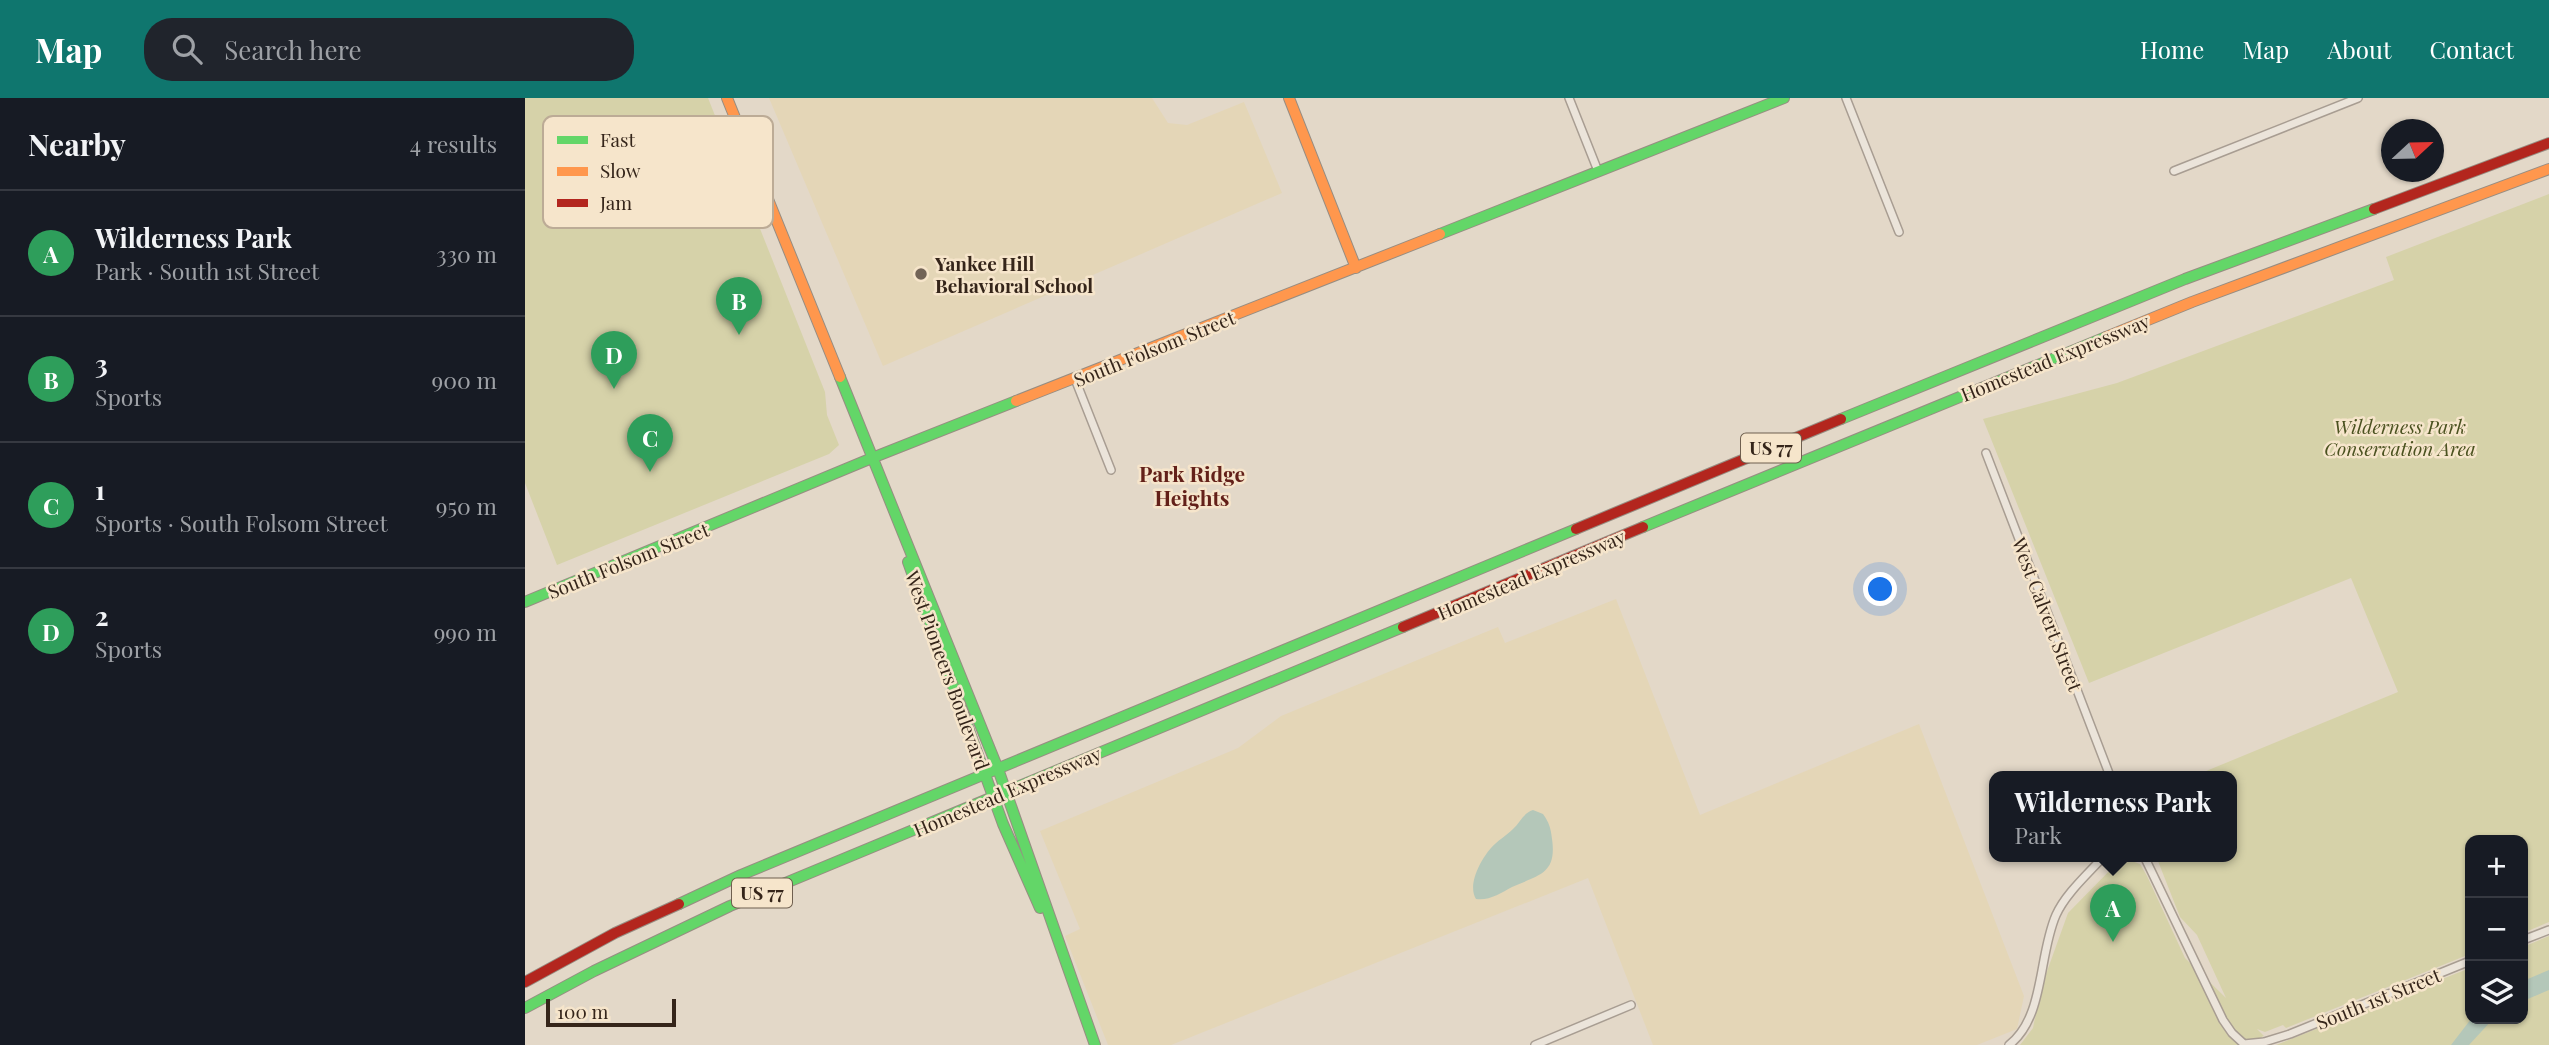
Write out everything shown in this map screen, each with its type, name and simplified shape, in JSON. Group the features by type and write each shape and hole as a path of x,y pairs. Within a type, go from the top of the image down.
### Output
{"main road":[{"name":"West Pioneers Boulevard","path":"727,98 734,116"},
{"path":"1289,98 1356,268"},
{"name":"South Folsom Street","path":"525,602 872,458 1784,98"},
{"name":"Homestead Expressway","path":"525,982 615,933 716,887 1978,362 2185,279 2549,143"},
{"name":"Homestead Expressway","path":"525,1008 594,971 730,906 1961,395 2192,302 2549,169"},
{"name":"West Pioneers Boulevard","path":"773,212 998,769 1095,1045"},
{"name":"West Pioneers Boulevard","path":"872,458 993,797 1062,956"}],"street":[{"path":"1569,98 1598,171"},
{"path":"1846,98 1899,232"},
{"path":"2174,171 2358,98"},
{"path":"1075,379 1111,470"},
{"name":"West Calvert Street","path":"1986,453 2108,771"},
{"path":"2008,1045 2026,1028 2032,1016 2042,961 2056,915 2065,900 2099,862"},
{"path":"2147,862 2223,1020 2244,1044"},
{"path":"2528,938 2549,930"},
{"name":"South 1st Street","path":"2244,1044 2264,1042 2290,1034 2465,963"},
{"path":"1535,1045 1631,1005"}],"shaded area":[{"name":"Yankee Hill Behavioral School","path":"769,98 1152,98 1168,123 1187,125 1244,102 1282,193 883,366"},
{"path":"1616,599 1700,815 1919,724 2024,996 2017,1029 1977,1045 1653,1045 1588,878 1171,1045 1108,1045 1065,936 1080,929 1040,831 1238,748 1281,716 1498,627 1505,643"},
{"path":"1533,810 1543,814 1550,829 1553,851 1549,866 1538,876 1495,896 1476,899 1474,880 1483,859 1494,845"},
{"path":"2549,970 2549,990 2528,999 2528,979"},
{"path":"2467,1024 2488,1024 2469,1045 2451,1045"}],"green space":[{"path":"525,98 708,98 715,116 543,116 543,228 760,228 825,392 827,415 839,445 829,454 557,565 525,483"},
{"name":"Wilderness Park Conservation Area","path":"2549,194 2549,922 2528,931 2528,835 2465,835 2465,956 2286,1028 2283,1025 2265,1032 2257,1029 2264,1036 2242,1045 2020,1045 2033,1028 2041,988 2068,913 2118,862 2140,864 2185,958 2226,998 2197,935 2180,917 2158,862 2237,862 2237,771 2206,771 2398,692 2351,578 2089,683 1983,419 2117,383 2394,280 2386,257"},
{"path":"2549,936 2549,1045 2276,1045 2465,970 2465,1024 2528,1024 2528,945"}],"traffic: fast":[{"path":"1440,234 1784,98"},
{"path":"1841,419 2185,279 2374,209"},
{"path":"1643,527 2106,337"},
{"path":"840,377 998,769 1095,1045"},
{"path":"525,602 1016,401"},
{"path":"679,904 741,875 1576,529"},
{"path":"908,562 1003,824 1040,908"},
{"path":"525,1008 594,971 730,906 1403,627"}],"traffic: slow":[{"path":"727,98 734,116"},
{"path":"1289,98 1356,268"},
{"path":"2106,337 2192,302 2549,169"},
{"path":"773,212 840,377"},
{"path":"1016,401 1440,234"}],"traffic: jam":[{"path":"2374,209 2549,143"},
{"path":"1576,529 1841,419"},
{"path":"1403,627 1643,527"},
{"path":"525,982 615,933 679,904"}],"place":[{"name":"Yankee Hill Behavioral School","path":"921,274"},
{"name":"3","path":"739,335"},
{"name":"2","path":"614,389"},
{"name":"1","path":"650,472"},
{"name":"Wilderness Park","path":"2113,942"}],"district":[{"name":"Park Ridge Heights","path":"1192,485"}]}
